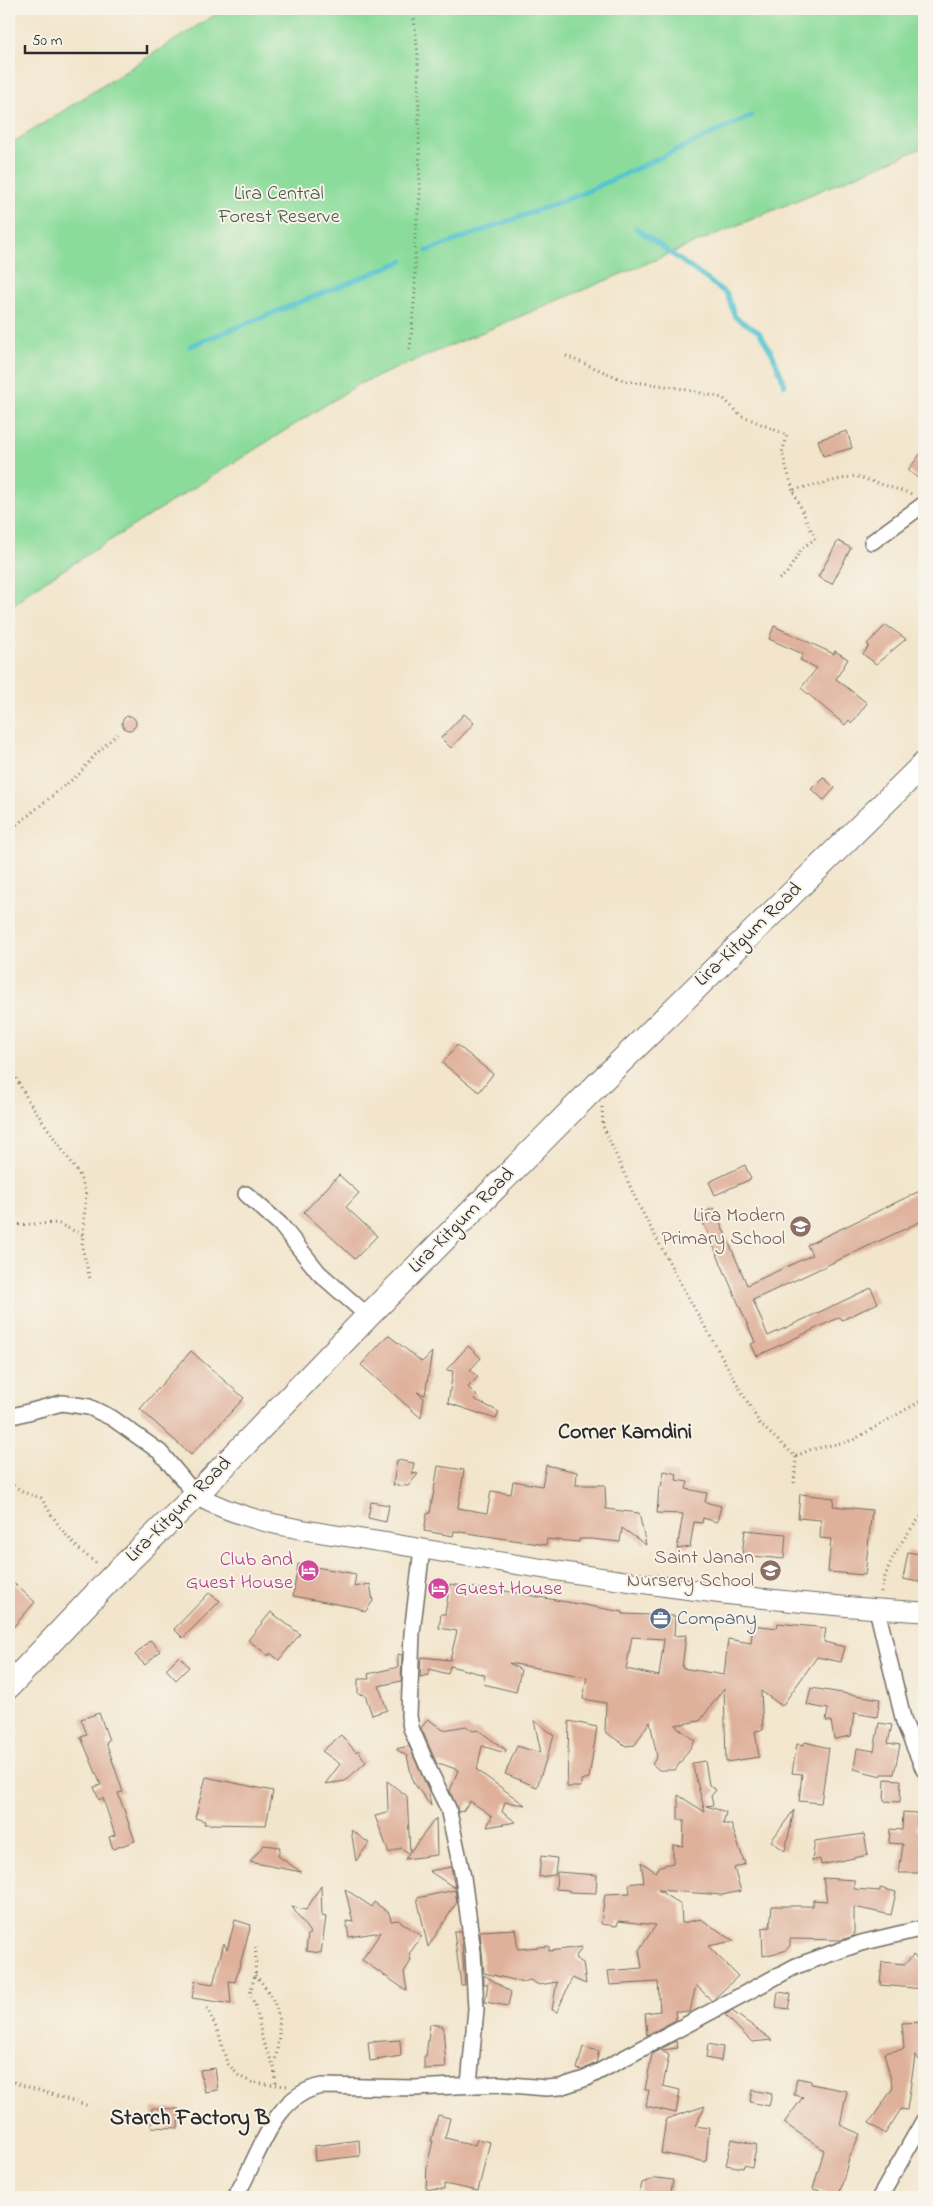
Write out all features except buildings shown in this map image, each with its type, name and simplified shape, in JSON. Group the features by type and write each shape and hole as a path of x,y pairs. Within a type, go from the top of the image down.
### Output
{"main road":[{"name":"Lira-Kitgum Road","path":"9,1686 114,1575 196,1495 368,1316 601,1081 924,764"}],"street":[{"path":"872,542 921,500"},
{"path":"246,1194 280,1224 319,1273 368,1316"},
{"path":"9,1417 62,1403 89,1406 112,1418 160,1452 196,1495 220,1508 268,1522 548,1570 685,1589 877,1609 924,1612"},
{"path":"422,1549 412,1633 409,1716 411,1728 448,1808 463,1877 475,1978 476,2009 469,2084"},
{"path":"877,1609 904,1722 924,1770"},
{"path":"235,2197 277,2117 307,2088 322,2086 414,2088 469,2084 560,2087 587,2078 796,1966 861,1943 924,1928"},
{"path":"880,2197 924,2120"}],"path":[{"path":"410,349 415,293 415,236 420,197 418,55 413,9"},
{"path":"566,356 626,381 723,398 740,416 787,435 782,453 793,490 815,539 802,548 787,573 779,579"},
{"path":"793,490 855,476 921,500"},
{"path":"9,830 79,774 94,756 117,734"},
{"path":"9,1065 28,1100 80,1174 86,1192 82,1247 90,1279"},
{"path":"601,1081 603,1126 638,1204 760,1424 796,1456"},
{"path":"9,1225 57,1223 83,1235"},
{"path":"796,1456 810,1450 853,1440 924,1399"},
{"path":"794,1486 796,1456"},
{"path":"9,1483 26,1493 41,1498 57,1524 78,1550 114,1575"},
{"path":"877,1609 884,1578 904,1536 924,1512"},
{"path":"256,1947 255,1975 251,1998 256,2007 263,2042 274,2066"},
{"path":"255,1975 270,1995 281,2024 274,2066 276,2084"},
{"path":"207,2008 219,2034 227,2063 239,2076 253,2082 307,2088"},
{"path":"9,2081 89,2106"}],"green space":[{"name":"Lira Central Forest Reserve","path":"224,9 924,9 924,147 359,384 31,590 9,610 9,145"}],"waterway":[{"path":"427,251 579,195 751,116"},
{"path":"636,228 727,294 735,317 759,332 773,355 785,385"},
{"path":"190,346 403,261"}],"place":[{"name":"Lira Modern Primary School","path":"801,1227"},
{"name":"Saint Janan Nursery School","path":"770,1570"},
{"name":"Club and Guest House","path":"309,1571"},
{"name":"Guest House","path":"439,1589"},
{"name":"Company","path":"661,1619"}],"district":[{"name":"Corner Kamdini","path":"625,1433"},
{"name":"Starch Factory B","path":"190,2119"}]}
